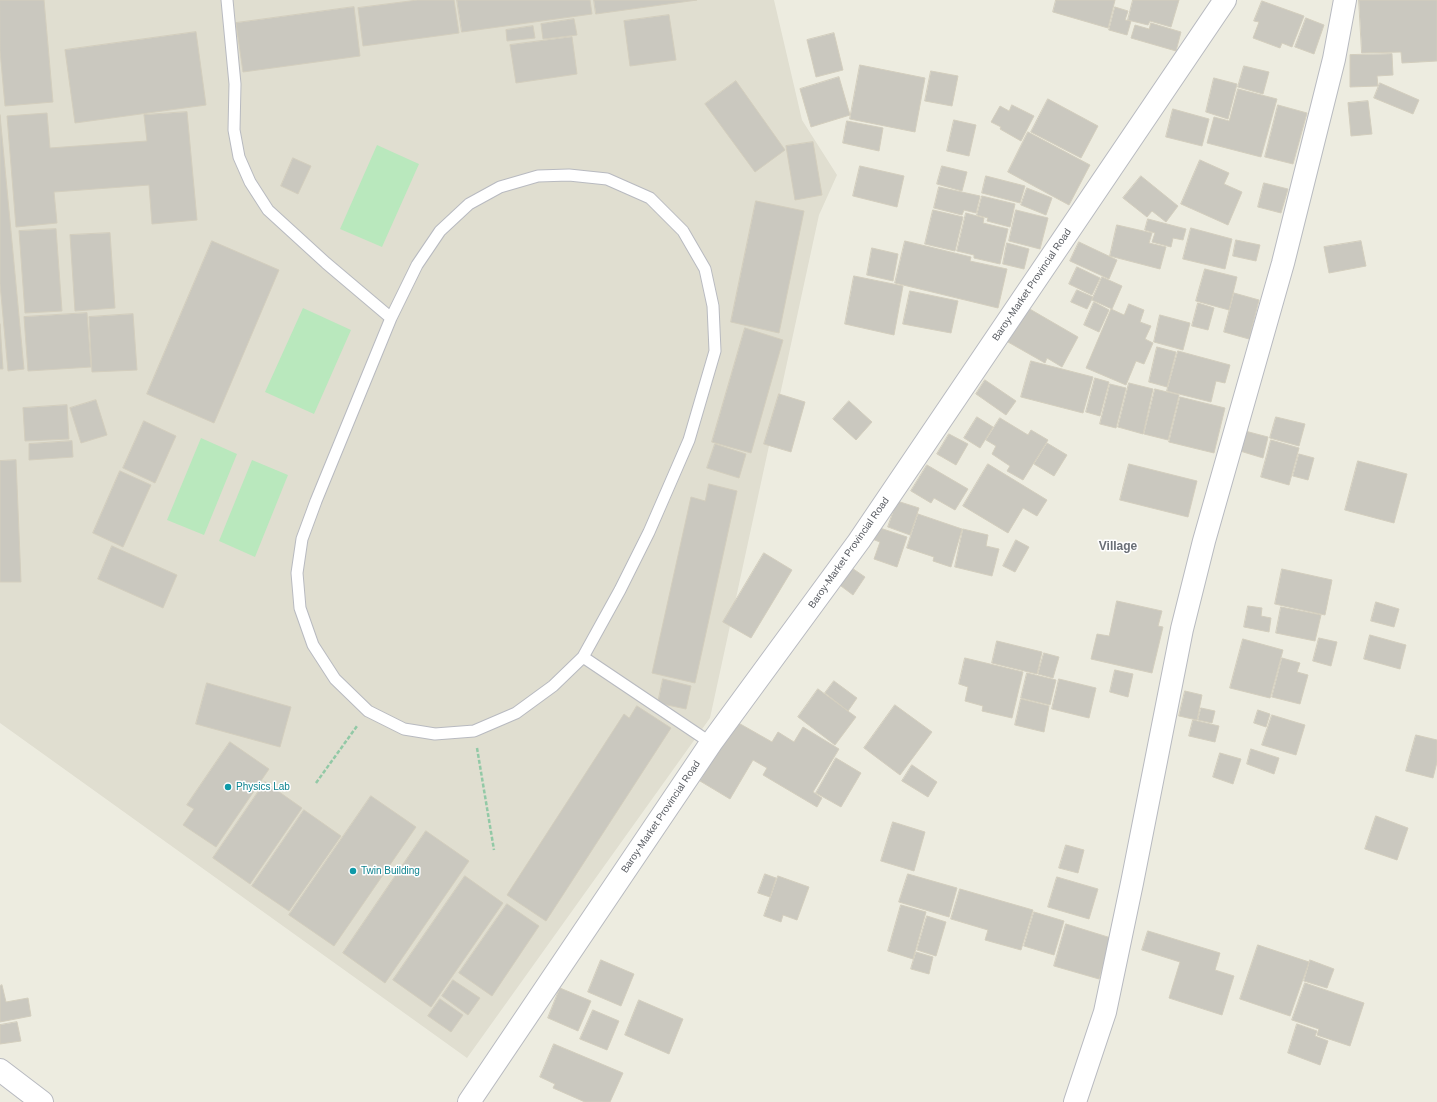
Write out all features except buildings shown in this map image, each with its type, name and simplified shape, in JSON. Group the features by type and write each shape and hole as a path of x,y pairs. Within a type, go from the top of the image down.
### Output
{"street":[{"name":"Baroy-Market Provincial Road","path":"468,1102 711,743 859,541 1225,0"},
{"path":"1075,1102 1105,1012 1183,622 1204,541 1283,263 1334,59 1345,0"},
{"path":"0,1070 42,1102"}],"lane":[{"path":"227,0 235,84 234,130 239,157 250,182 268,210 326,263 391,318"},
{"path":"569,175 607,179 650,198 683,231 704,269 713,306 715,351 688,440 649,532 620,590 583,657 553,686 516,713 474,731 435,734 404,729 368,711 335,679 313,645 300,608 297,573 302,539 316,501 391,318 417,265 440,232 469,204 500,187 538,176 569,175"},
{"path":"583,657 711,743"}],"path":[{"path":"316,783 368,711"},
{"path":"474,731 494,850"}],"shaded area":[{"path":"0,0 774,0 802,120 837,175 819,215 710,718 467,1058 0,723"}],"green space":[{"path":"377,145 419,164 382,247 340,229"},
{"path":"303,308 351,330 314,414 265,392"},
{"path":"201,438 237,454 204,535 167,520"},
{"path":"252,460 288,475 255,557 219,541"}],"place":[{"name":"Physics Lab","path":"228,787"},
{"name":"Twin Building","path":"353,871"}],"district":[{"name":"Village","path":"1118,547"}]}
